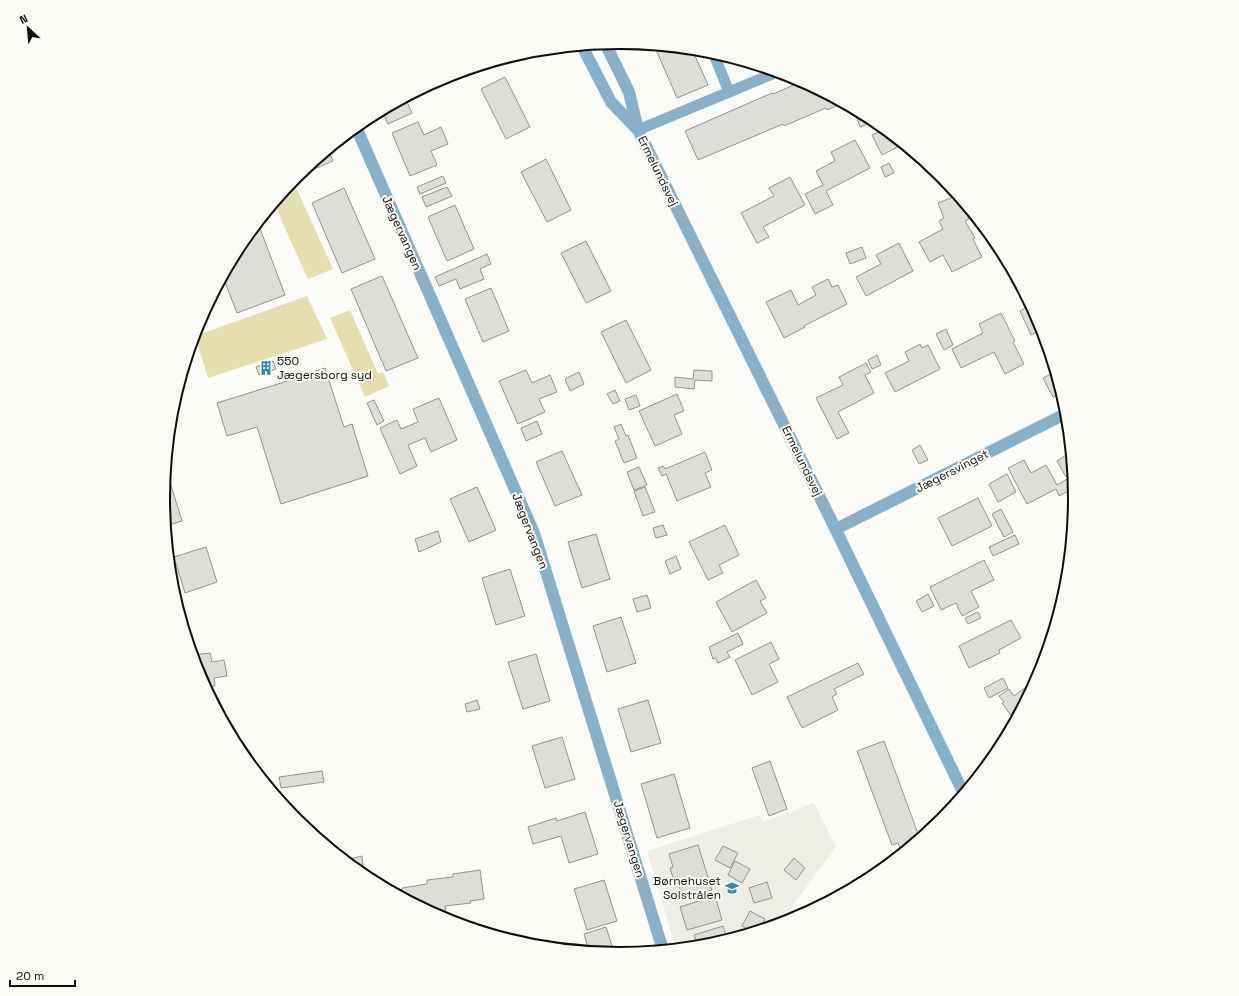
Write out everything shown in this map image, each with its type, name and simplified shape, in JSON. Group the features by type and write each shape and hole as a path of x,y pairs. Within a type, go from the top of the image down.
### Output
{"street":[{"name":"Ermelundsvej","path":"608,49 629,92 638,130 836,529 961,789"},
{"name":"Ermelundsvej","path":"584,51 611,102 638,130"},
{"name":"Jægervangen","path":"359,133 534,534 661,945"},
{"name":"Jægersvinget","path":"836,529 1061,416"}],"lane":[{"path":"716,60 729,92"},
{"name":"Ermelundsvej","path":"638,130 770,75"}],"shaded area":[{"path":"296,187 333,269 308,279 276,209"},
{"path":"307,296 327,339 208,378 198,345 202,333"},
{"path":"350,310 378,374 383,372 389,386 365,397 330,318"},
{"name":"Børnehuset Solstrålen","path":"814,803 836,847 786,915 736,932 675,943 647,851 760,815 763,822"}],"building":[{"path":"657,51 695,56 708,85 677,98"},
{"path":"505,77 530,127 506,139 481,89"},
{"path":"795,85 837,105 827,110 826,108 784,126 783,124 698,160 685,131 772,93 773,94"},
{"path":"407,102 412,113 388,124 384,116"},
{"path":"858,118 868,124 860,127"},
{"path":"418,122 424,135 441,127 448,144 431,151 437,165 410,176 392,133"},
{"path":"879,132 899,146 882,155 872,135"},
{"path":"855,140 870,168 826,191 833,205 815,214 805,194 823,185 816,171 835,161 831,152"},
{"path":"330,154 333,161 314,169"},
{"path":"546,159 571,210 547,222 521,172"},
{"path":"889,163 894,173 885,177 881,167"},
{"path":"443,176 446,183 420,194 417,187"},
{"path":"790,177 805,205 763,227 769,237 757,243 741,213 774,196 769,188"},
{"path":"447,187 452,196 426,207 422,197"},
{"path":"344,188 375,259 342,273 312,203"},
{"path":"952,197 967,214 969,219 965,221 975,238 973,239 982,257 952,272 943,255 930,262 919,242 943,229 939,221 944,218 938,203"},
{"path":"455,205 474,249 447,261 428,217"},
{"path":"260,229 285,295 237,313 225,283"},
{"path":"586,241 611,291 586,303 561,253"},
{"path":"899,243 913,271 866,296 856,277 881,264 876,255"},
{"path":"862,247 866,258 850,264 846,253"},
{"path":"487,254 491,264 480,269 484,279 460,289 456,279 439,286 435,277"},
{"path":"382,276 418,358 386,371 351,289"},
{"path":"828,279 832,287 838,285 847,304 784,338 766,302 791,290 798,305 816,295 812,287"},
{"path":"491,288 509,331 483,342 465,299"},
{"path":"1026,308 1036,332 1031,335 1020,311"},
{"path":"1001,313 1015,341 1013,342 1024,364 1005,374 994,352 961,368 952,349 983,333 979,324"},
{"path":"626,320 651,370 626,383 601,332"},
{"path":"946,329 953,345 944,350 936,334"},
{"path":"920,344 922,348 928,345 940,369 895,392 885,373 909,361 905,352"},
{"path":"877,355 881,365 872,369 868,360"},
{"name":"550 Jægersborg syd","path":"273,361 276,369 259,375 256,367"},
{"path":"866,363 871,372 865,375 874,393 838,412 849,433 837,439 816,398 843,385 839,377"},
{"path":"325,368 344,427 352,424 368,476 281,504 257,427 227,436 217,403"},
{"path":"526,370 532,383 550,375 557,392 539,399 545,412 518,424 499,381"},
{"path":"694,370 712,371 712,381 695,380 694,389 675,387 675,377 693,379"},
{"path":"579,372 584,384 570,391 565,379"},
{"path":"1051,374 1056,395 1053,397 1043,378"},
{"path":"615,390 620,401 613,404 607,394"},
{"path":"677,394 684,411 674,415 682,434 655,446 639,411"},
{"path":"636,395 640,406 629,410 625,399"},
{"path":"439,398 457,440 431,452 425,438 408,445 417,466 400,474 380,428 397,420 401,429 418,422 413,409"},
{"path":"374,400 384,421 377,425 367,403"},
{"path":"537,421 542,434 526,441 521,428"},
{"path":"621,424 626,436 628,435 637,458 624,463 615,441 619,439 614,427"},
{"path":"920,445 928,460 919,464 912,450"},
{"path":"562,451 582,495 555,506 536,462"},
{"path":"705,452 712,470 705,473 711,487 677,501 666,474 662,476 658,468 663,466 665,469"},
{"path":"1066,455 1068,476 1066,477 1057,461"},
{"path":"1024,460 1031,473 1046,465 1057,485 1067,479 1068,491 1059,496 1056,489 1027,504 1008,468"},
{"path":"639,467 647,485 634,490 627,472"},
{"path":"1007,474 1016,492 998,502 989,484"},
{"path":"170,484 182,521 171,524"},
{"path":"477,487 496,530 469,542 450,499"},
{"path":"645,487 655,512 643,516 634,491"},
{"path":"978,498 992,526 952,546 938,518"},
{"path":"1001,509 1013,532 1004,537 992,514"},
{"path":"663,525 667,535 656,538 653,528"},
{"path":"725,525 739,555 719,565 723,573 708,580 689,542"},
{"path":"438,531 441,542 419,552 415,539"},
{"path":"596,534 610,579 582,588 568,542"},
{"path":"1015,535 1019,544 993,556 989,547"},
{"path":"206,547 217,582 185,593 174,557"},
{"path":"676,556 681,569 670,574 665,561"},
{"path":"984,560 994,580 971,591 979,607 962,616 956,603 941,610 930,587"},
{"path":"510,569 525,616 496,625 482,578"},
{"path":"756,580 766,598 760,601 767,613 732,632 716,602"},
{"path":"928,594 934,606 922,612 916,601"},
{"path":"647,595 651,608 637,612 633,599"},
{"path":"978,612 981,618 968,624 965,618"},
{"path":"621,617 636,663 607,672 593,626"},
{"path":"1011,620 1021,638 999,650 1000,653 969,668 959,646"},
{"path":"738,633 743,644 727,652 730,657 718,663 715,658 713,659 709,647"},
{"path":"771,642 779,659 769,664 778,682 752,695 735,660"},
{"path":"210,653 212,662 224,660 227,676 214,678 215,686 212,687 199,654"},
{"path":"536,654 550,701 523,709 508,662"},
{"path":"858,663 864,674 834,689 837,694 832,697 838,710 802,728 787,697"},
{"path":"1003,678 1008,688 989,698 984,688"},
{"path":"1027,687 1012,716 999,696 1009,689 1014,696"},
{"path":"477,700 480,709 467,712 465,704"},
{"path":"648,700 661,743 631,752 618,709"},
{"path":"562,737 575,779 545,788 532,746"},
{"path":"884,741 918,834 900,848 898,843 892,845 857,751"},
{"path":"770,761 787,809 769,816 752,768"},
{"path":"322,771 324,782 281,788 279,777"},
{"path":"674,774 690,828 657,838 641,784"},
{"path":"585,812 598,854 569,863 561,836 533,844 528,827 556,818 557,821"},
{"path":"698,845 712,890 683,899 679,886 676,887 670,868 673,867 669,854"},
{"path":"723,846 738,853 730,868 715,860"},
{"path":"362,856 363,865 362,865 352,858"},
{"path":"794,858 805,868 796,880 784,870"},
{"path":"735,861 750,869 742,883 728,875"},
{"path":"480,870 484,899 470,901 471,903 445,906 446,910 442,911 402,891 402,888 427,884 427,880 453,877 453,874"},
{"path":"604,880 617,921 587,930 574,889"},
{"path":"767,882 772,898 754,903 749,888"},
{"path":"715,896 722,920 687,930 680,907"},
{"path":"750,911 765,919 763,923 747,929 742,926"},
{"path":"723,926 726,934 696,940 694,935"},
{"path":"606,927 612,946 587,946 584,934"}],"place":[{"name":"550 Jægersborg syd","path":"266,368"},
{"name":"Børnehuset Solstrålen","path":"732,888"}]}
